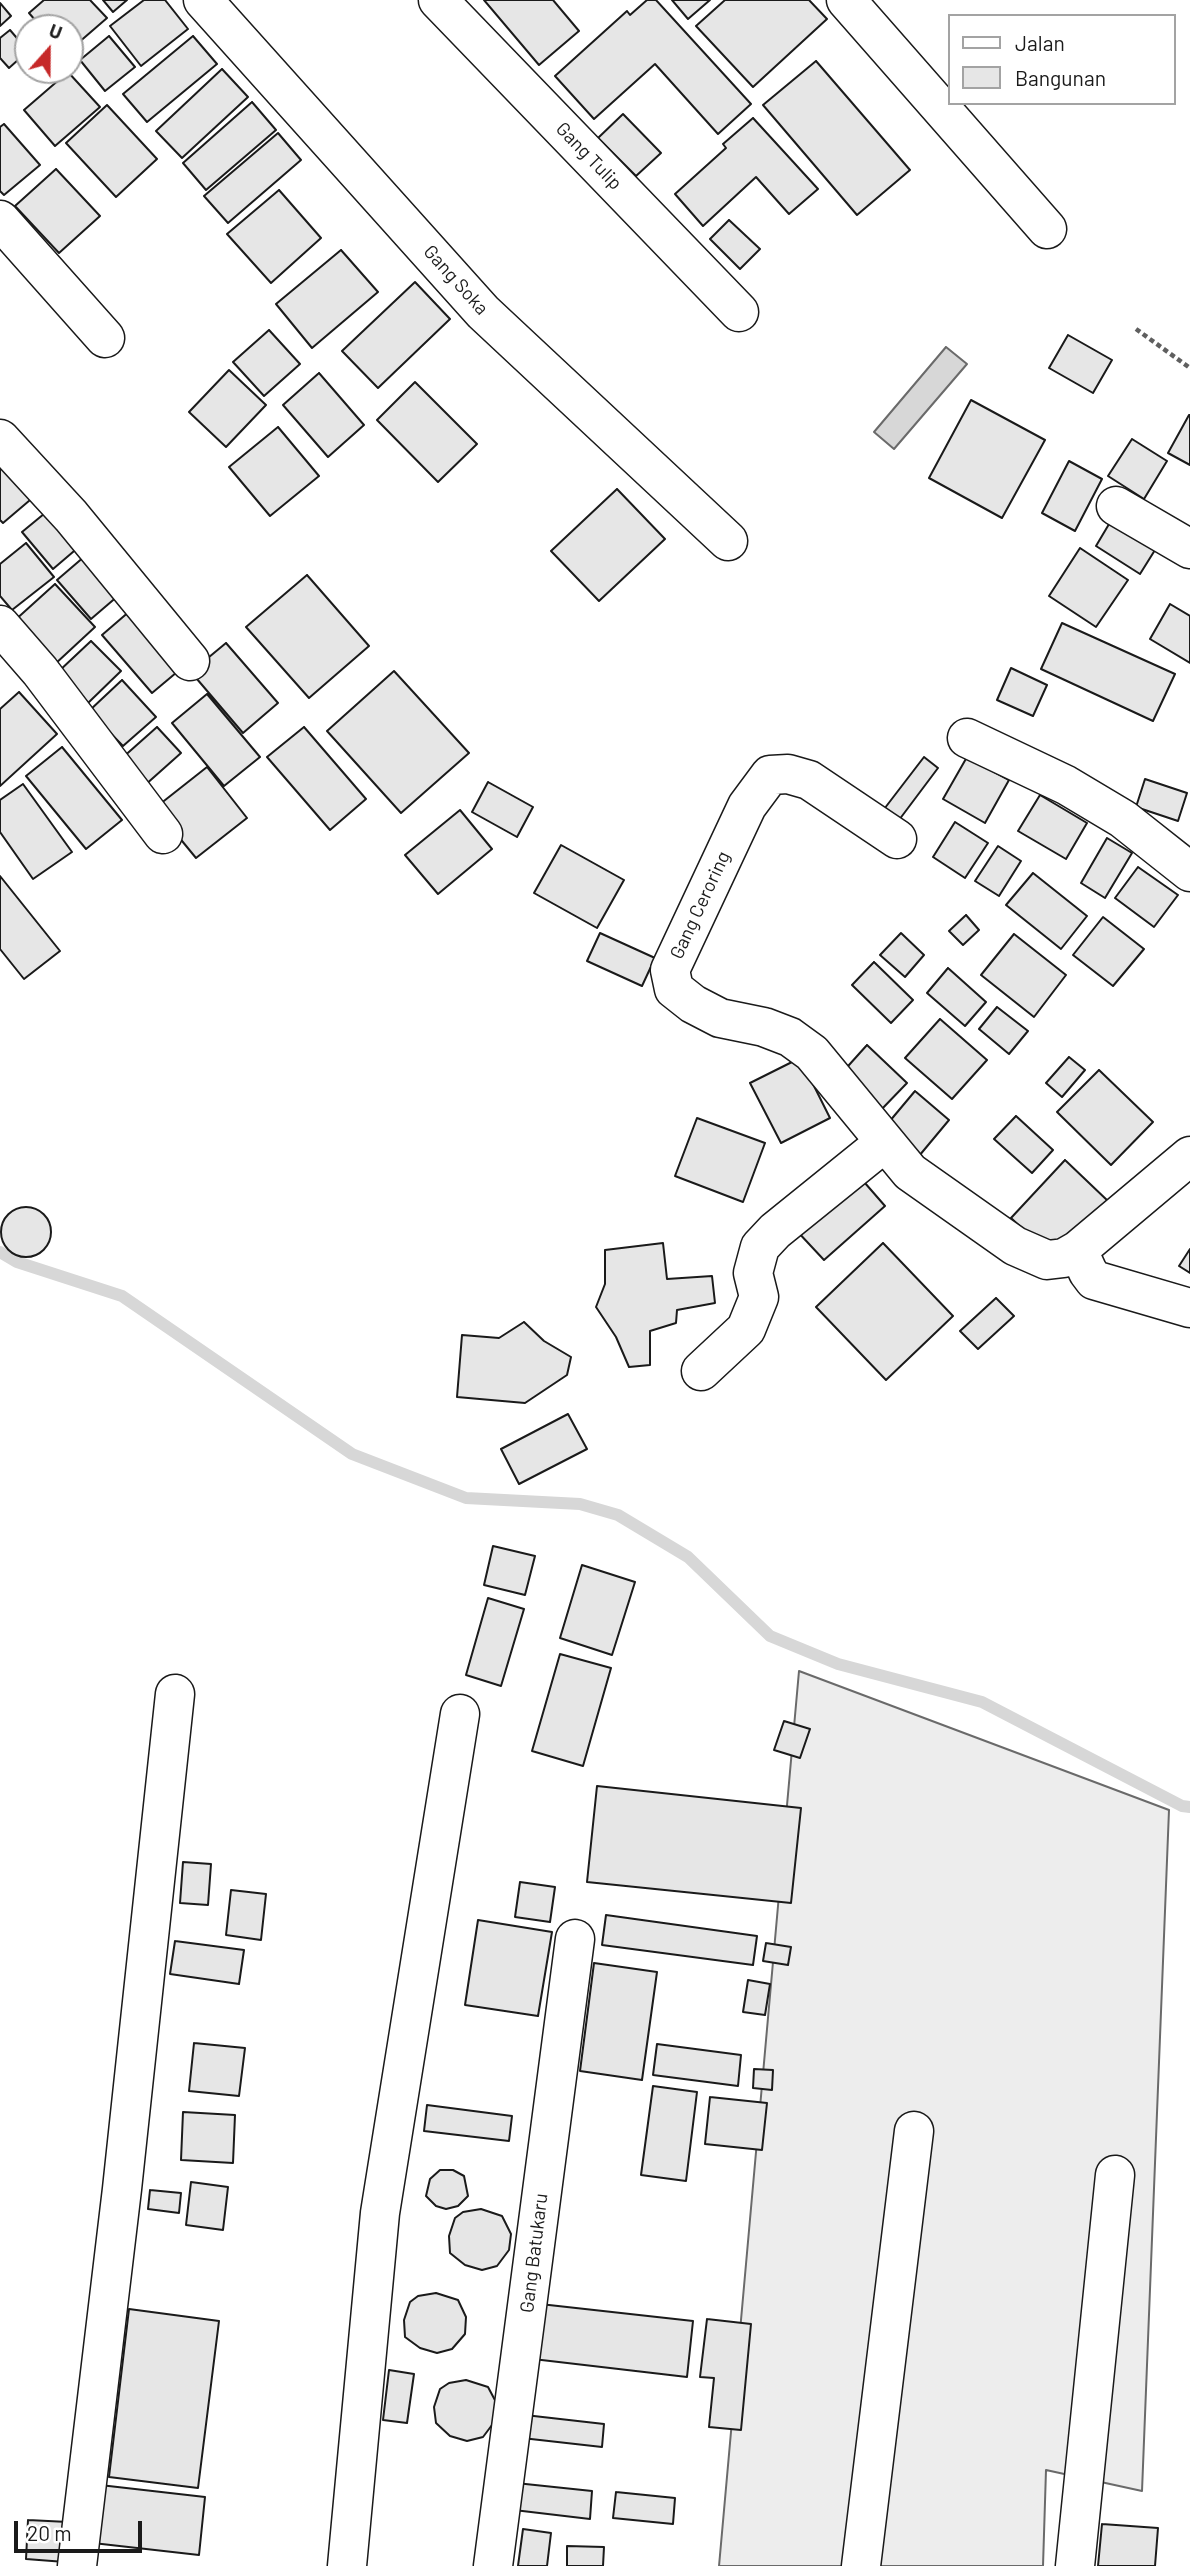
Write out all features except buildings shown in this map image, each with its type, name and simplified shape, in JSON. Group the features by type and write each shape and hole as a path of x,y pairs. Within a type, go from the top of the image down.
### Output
{"street":[{"name":"Gang Soka","path":"203,0 483,312 728,541"},
{"name":"Gang Tulip","path":"438,0 739,312"},
{"path":"846,0 1046,229"},
{"path":"0,220 104,338"},
{"path":"0,439 71,516 190,661"},
{"path":"1116,506 1190,549"},
{"path":"0,625 40,671 163,834"},
{"path":"967,738 1066,785 1123,819 1190,872"},
{"name":"Gang Ceroring","path":"897,839 809,780 788,774 770,775 747,806 670,970 674,989 692,1004 720,1018 764,1027 790,1037 812,1053 910,1172 1015,1246 1030,1254 1055,1260 1078,1250"},
{"path":"701,1371 747,1329 759,1297 753,1273 760,1247 775,1231 884,1143"},
{"path":"1190,1156 1078,1250 1094,1280 1190,1308"},
{"path":"77,2566 124,2175 175,1694"},
{"path":"347,2566 380,2213 460,1714"},
{"name":"Gang Batukaru","path":"493,2566 575,1940"},
{"path":"862,2566 914,2131"},
{"path":"1075,2566 1115,2175"}],"path":[{"path":"1136,329 1190,368"}],"shaded area":[{"path":"946,347 967,364 894,449 874,432"},
{"path":"799,1671 1169,1810 1142,2491 1046,2470 1043,2566 719,2566"}],"waterway":[{"path":"0,1252 17,1262 122,1296 352,1454 466,1498 580,1504 618,1515 688,1557 770,1636 838,1664 982,1702 1182,1806 1190,1807"}]}
